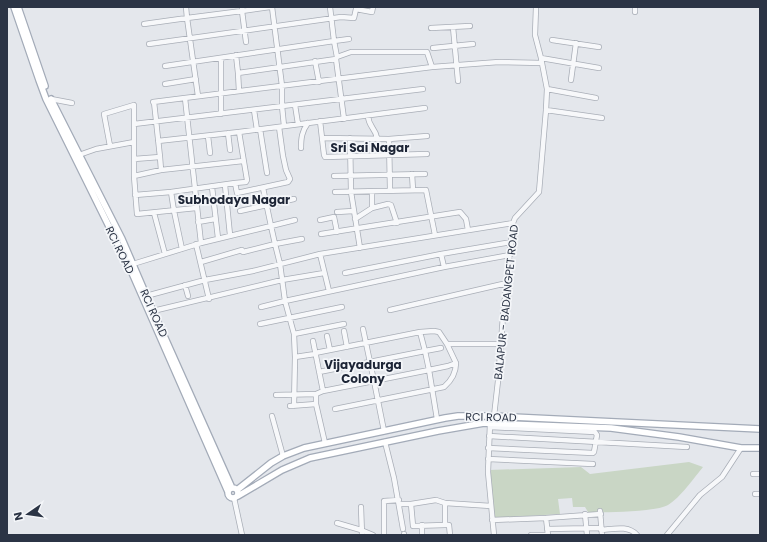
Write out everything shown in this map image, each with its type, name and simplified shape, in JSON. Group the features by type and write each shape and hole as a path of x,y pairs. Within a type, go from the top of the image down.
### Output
{"main road":[{"name":"RCI ROAD","path":"14,7 46,88 79,155 84,170 234,493 258,472 283,456 304,448 437,419 458,416 494,416 760,429"},
{"name":"RCI ROAD","path":"18,7 46,99 122,240 153,311 156,325"},
{"path":"428,421 426,425 431,433"},
{"path":"421,423 425,426 426,430 423,435"},
{"path":"234,493 258,485 267,478 295,464 318,457 431,433 490,425 611,428 671,436 741,448 760,448"},
{"path":"671,436 672,425"}],"street":[{"path":"186,7 198,96"},
{"path":"144,24 242,9 271,7 275,27 282,86 281,126 283,156 286,170 290,179 288,182 237,193 235,183"},
{"path":"330,7 344,119"},
{"path":"149,44 342,17 354,18 356,9 372,12 373,7"},
{"name":"BALAPUR - BADANGPET ROAD","path":"494,416 500,344 515,218 539,192 547,89 535,35 536,7"},
{"path":"242,9 246,42"},
{"path":"431,28 470,26"},
{"path":"453,27 458,81"},
{"path":"165,66 349,39"},
{"path":"552,40 599,47"},
{"path":"571,80 576,43"},
{"path":"433,48 473,44"},
{"path":"238,73 315,62 336,58 351,52 427,52 432,67"},
{"path":"236,55 239,91"},
{"path":"221,58 221,114"},
{"path":"541,58 599,68"},
{"path":"315,62 319,82"},
{"path":"161,170 153,102 432,67 499,62 542,63"},
{"path":"165,84 196,79"},
{"path":"134,124 423,89"},
{"path":"547,89 596,98"},
{"path":"185,98 198,222 200,262 209,299"},
{"path":"51,99 72,103"},
{"path":"110,146 104,114 134,105 134,176 136,214 196,208"},
{"path":"295,105 298,124"},
{"path":"158,141 425,108"},
{"path":"254,110 267,173"},
{"path":"546,110 602,118"},
{"path":"368,116 369,124 376,131 377,138"},
{"path":"320,122 324,156 351,157 427,154"},
{"path":"301,148 301,137 303,130 308,123"},
{"path":"135,195 212,187 247,181 239,132"},
{"path":"228,133 230,150"},
{"path":"208,136 210,153"},
{"path":"322,138 389,138 427,136"},
{"path":"350,138 351,192 360,248"},
{"path":"389,138 390,190"},
{"path":"79,155 96,149 134,142"},
{"path":"134,160 160,156"},
{"path":"134,176 161,170 243,161"},
{"path":"412,174 413,190"},
{"path":"334,176 425,174"},
{"path":"225,185 230,235"},
{"path":"212,187 218,238"},
{"path":"263,188 280,264 285,301 294,334 295,394 292,406 316,404"},
{"path":"335,192 426,190 435,235"},
{"path":"372,191 372,208"},
{"path":"171,192 182,249"},
{"path":"240,211 294,199"},
{"path":"355,219 372,208 388,204 391,205 397,223"},
{"path":"337,212 353,211"},
{"path":"321,234 460,212 466,219 468,230"},
{"path":"154,213 165,254"},
{"path":"320,220 334,217 336,232"},
{"path":"198,222 215,219"},
{"path":"133,264 218,238 295,220"},
{"path":"146,296 205,280 252,271 320,254 435,235 514,224"},
{"path":"200,262 242,250 243,252 302,239"},
{"path":"345,273 511,242"},
{"path":"320,254 329,291"},
{"path":"441,254 444,267"},
{"path":"261,307 329,291 510,255"},
{"path":"153,311 209,299 282,280 324,273"},
{"path":"390,310 507,283"},
{"path":"185,286 188,296"},
{"path":"260,324 342,307"},
{"path":"294,334 344,324"},
{"path":"363,329 384,431"},
{"path":"344,331 347,347"},
{"path":"295,357 420,332 439,332 447,344 456,363 455,373 448,384 444,387 335,409"},
{"path":"420,332 429,370 437,419"},
{"path":"327,336 330,350"},
{"path":"312,341 323,391"},
{"path":"447,344 500,344"},
{"path":"319,372 441,348"},
{"path":"276,395 316,394 323,391 448,366 456,363"},
{"path":"316,394 316,404 324,443"},
{"path":"272,416 283,456"},
{"path":"488,448 594,452 597,435 595,432 490,425 488,448 488,459 494,535"},
{"path":"489,436 687,447"},
{"path":"385,442 399,502 404,533"},
{"path":"582,452 584,442"},
{"path":"668,535 672,533 700,495 722,477 741,448"},
{"path":"488,459 593,464"},
{"path":"753,474 760,474"},
{"name":"RCI ROAD","path":"234,493 242,535"},
{"path":"384,535 384,501 411,504 436,500 445,503 491,506"},
{"path":"444,525 445,503"},
{"path":"411,504 413,526 449,525 450,535"},
{"path":"361,507 361,532"},
{"path":"492,520 546,518 600,512 602,531"},
{"path":"585,514 587,535"},
{"path":"531,535 548,535 546,518"},
{"path":"337,523 373,535"},
{"path":"422,526 422,535"},
{"path":"547,529 587,529 602,531 627,528 632,530 637,535"}],"green space":[{"path":"689,462 703,467 687,488 673,502 662,507 629,512 588,512 585,507 573,507 572,498 558,499 560,514 494,518 489,470 581,467 590,474"}],"district":[{"name":"Sri Sai Nagar","path":"370,148"},
{"name":"Subhodaya Nagar","path":"234,200"},
{"name":"Vijayadurga Colony","path":"363,372"}]}
